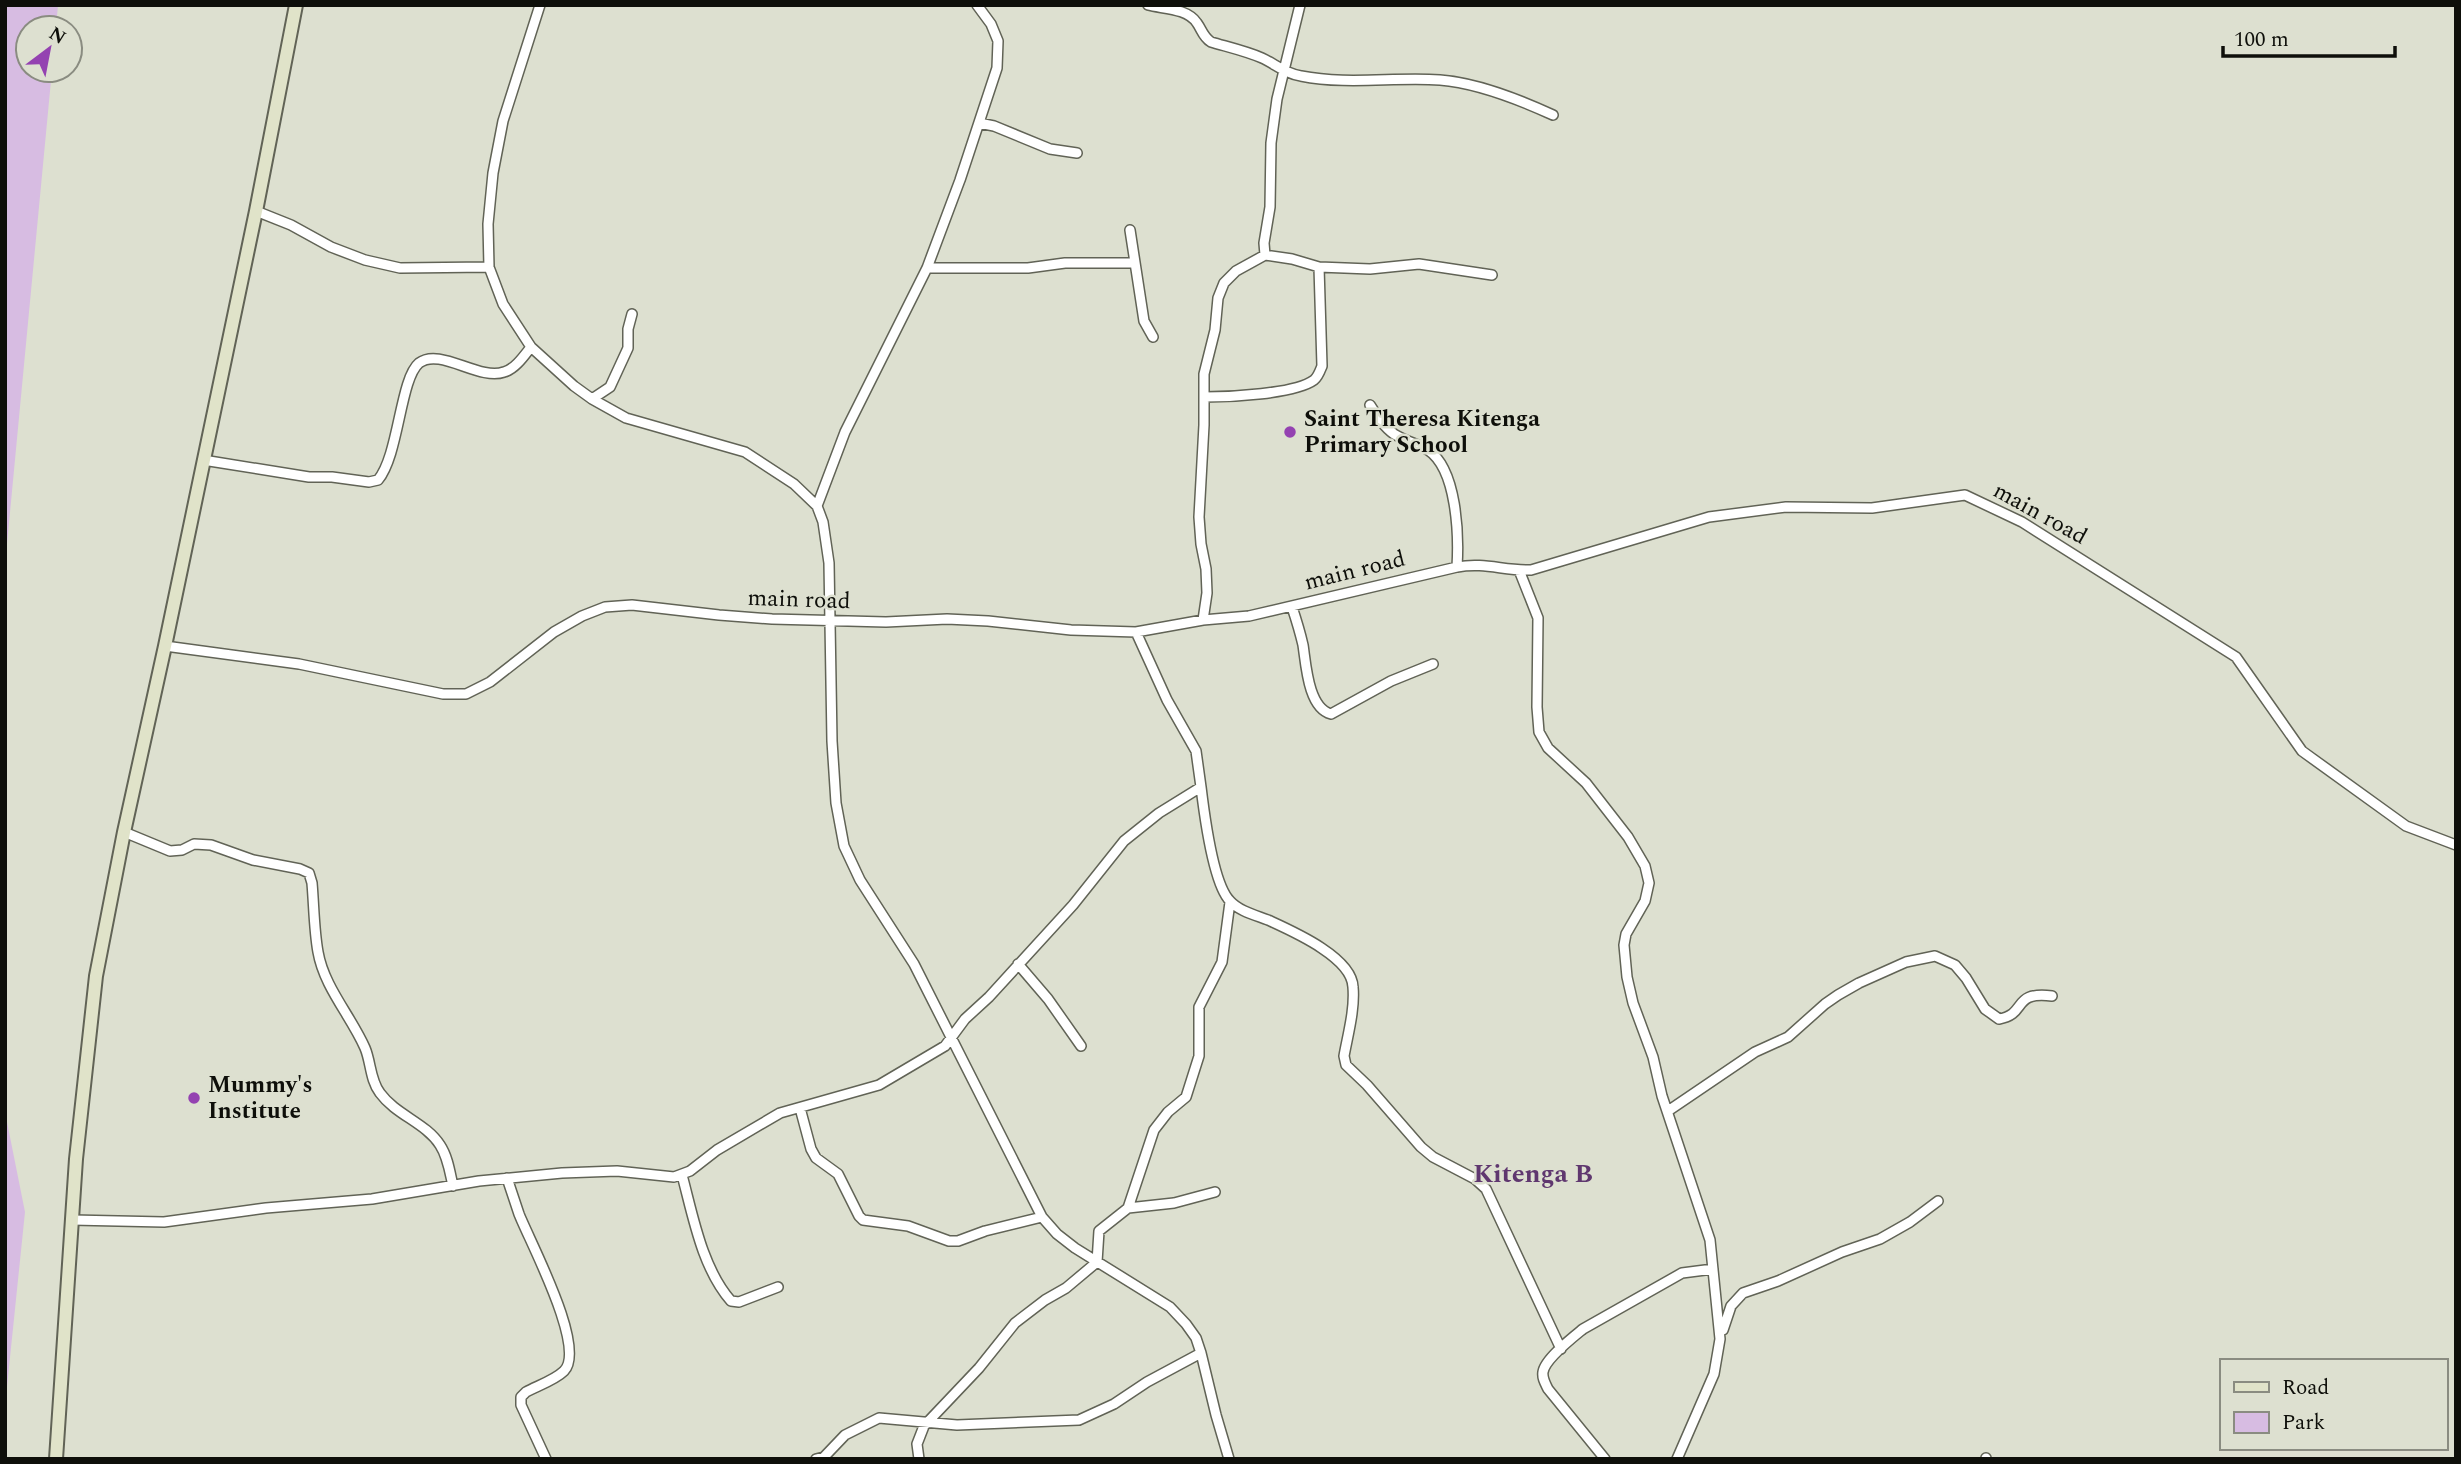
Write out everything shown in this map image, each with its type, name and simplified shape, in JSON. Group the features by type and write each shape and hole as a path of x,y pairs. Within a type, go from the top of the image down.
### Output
{"main road":[{"path":"57,1459 72,1220 96,976 256,211 296,5"}],"street":[{"path":"540,5 503,121 488,224 489,267 503,304 531,347 592,399 626,418 745,452 794,484 817,506 828,563 833,766 844,846 860,880 914,964 1042,1217 1057,1234 1170,1307 1196,1338 1229,1459"},
{"path":"817,506 850,420 927,268 997,68 998,41 991,24 977,5"},
{"path":"1148,5 1182,13 1196,22 1205,38 1211,42 1261,58 1302,77 1361,81 1442,80 1480,88 1553,115"},
{"path":"1265,255 1266,224 1270,207 1271,143 1277,99 1300,5"},
{"path":"979,123 994,126 1050,149 1077,153"},
{"path":"256,211 365,260 400,268 489,267"},
{"path":"1130,230 1144,321 1153,337"},
{"path":"1203,620 1206,569 1199,517 1204,374 1215,330 1218,298 1224,283 1236,271 1265,255 1319,267 1370,269 1419,264 1492,275"},
{"path":"927,268 1028,268 1065,263 1134,263"},
{"path":"1205,397 1267,392 1301,386 1314,380 1322,366 1319,267"},
{"path":"592,399 610,387 628,348 628,329 632,314"},
{"path":"203,460 309,477 369,482 378,480 388,465 406,394 419,363 430,358 438,359 494,374 512,369 531,347"},
{"path":"1370,405 1393,433 1428,450 1440,460 1456,520 1457,567"},
{"name":"main road","path":"165,646 299,664 443,694 466,694 490,682 554,632 605,607 632,605 719,615 829,621 947,619 1071,630 1136,632 1203,620 1249,616 1475,564 1531,570 1709,517 1786,507 1872,508 1965,495 2022,522 2236,657 2302,751 2406,826 2456,845"},
{"path":"1519,570 1538,618 1539,732 1548,748 1586,783 1628,837 1645,866 1649,883 1644,901 1626,934 1626,966 1633,1003 1705,1220 1710,1240 1720,1339"},
{"path":"1292,607 1303,644 1311,688 1317,703 1326,712 1331,714 1391,681 1433,664"},
{"path":"1136,632 1162,690 1196,751 1210,847 1224,893 1230,902 1248,912 1298,934 1338,960 1350,973 1353,986 1344,1056 1346,1065 1433,1157 1475,1179 1486,1189 1561,1349"},
{"path":"72,1220 164,1222 266,1208 372,1199 507,1178 617,1171 642,1172 665,1177 682,1175 766,1120 879,1085 945,1046 965,1019 989,997 1073,905 1124,841 1159,813 1201,787"},
{"path":"124,832 170,851 182,850 194,844 211,845 253,860 309,873 318,954 335,994 353,1021 366,1051 374,1082 380,1094 428,1132 440,1146 453,1186"},
{"path":"1128,1208 1154,1130 1168,1112 1186,1097 1199,1056 1199,1007 1222,962 1230,902"},
{"path":"1668,1111 1755,1052 1788,1037 1838,995 1906,961 1935,956 1955,965 1985,1009 1999,1019 2008,1017 2027,996 2052,996"},
{"path":"1018,964 1048,999 1081,1046"},
{"path":"800,1108 816,1158 838,1174 863,1220 908,1226 949,1241 958,1241 978,1233 1042,1217"},
{"path":"682,1175 698,1233 712,1268 731,1301 739,1302 778,1287"},
{"path":"507,1178 561,1311 571,1348 565,1371 521,1397 521,1405 546,1459"},
{"path":"919,1459 919,1435 1015,1324 1097,1262 1099,1231 1128,1208 1174,1203 1215,1192"},
{"path":"1677,1459 1714,1374 1720,1339 1731,1306 1743,1293 1880,1239 1910,1222 1938,1200"},
{"path":"1605,1459 1543,1380 1544,1367 1583,1329 1682,1273 1713,1269"},
{"path":"816,1459 824,1457 845,1435 879,1418 957,1425 1079,1420 1114,1404 1147,1382 1201,1353"}],"green space":[{"path":"5,5 58,5 57,14 14,14 14,84 51,84 5,565"},
{"path":"5,1112 25,1212 5,1406"}],"place":[{"name":"Saint Theresa Kitenga Primary School","path":"1290,432"},
{"name":"Mummy's Institute","path":"194,1098"}],"district":[{"name":"Kitenga B","path":"1533,1174"}]}
